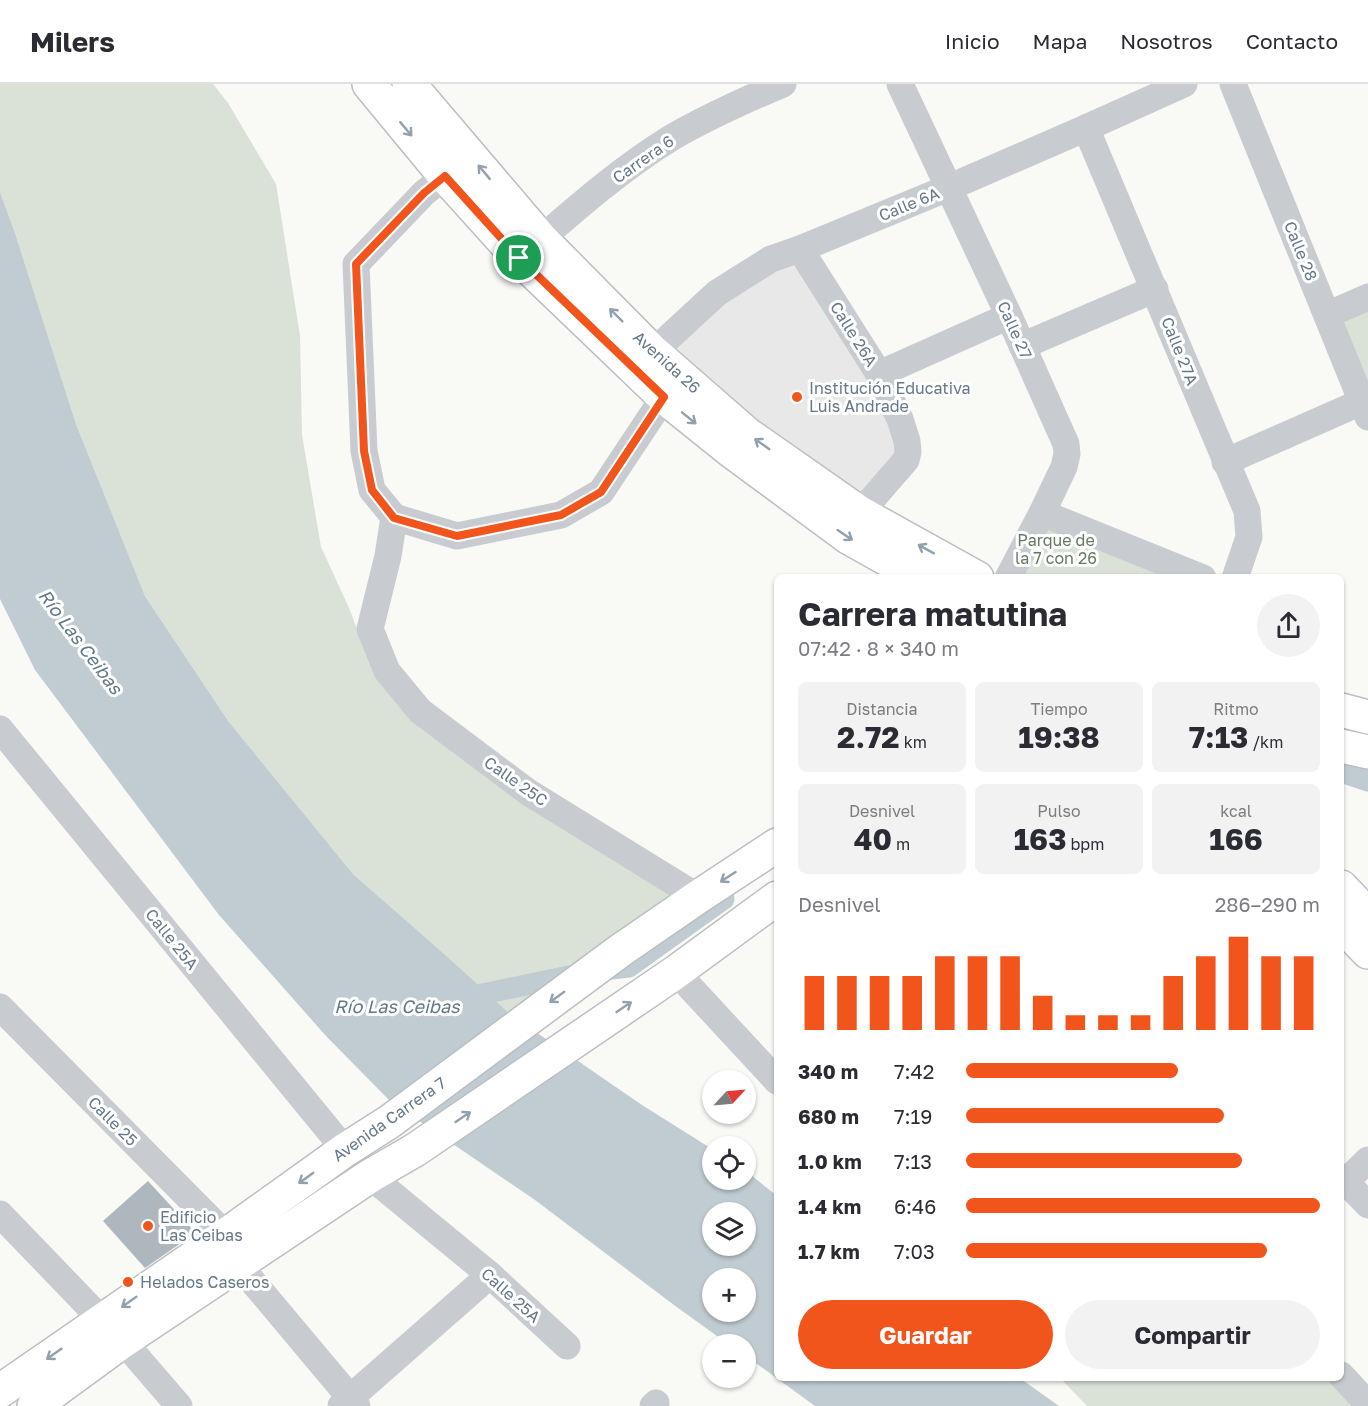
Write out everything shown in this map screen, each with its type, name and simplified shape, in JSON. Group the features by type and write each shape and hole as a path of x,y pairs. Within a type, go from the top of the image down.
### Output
{"main road":[{"name":"Avenida 26","path":"369,84 445,176 747,434 860,513 970,574"},
{"name":"Avenida 26","path":"409,84 530,249 664,397 730,450 848,537 914,574"},
{"path":"1344,747 1368,752"},
{"name":"Avenida Carrera 7","path":"34,1406 112,1331 226,1235 345,1150 389,1122 621,950 774,847"},
{"path":"1344,890 1368,915"},
{"name":"Avenida Carrera 7","path":"0,1391 238,1264 370,1176 415,1150 676,972 774,900"},
{"path":"1344,927 1368,952"}],"street":[{"name":"Carrera 6","path":"530,249 621,172 672,138 730,107 783,84"},
{"name":"Calle 27","path":"900,84 1009,316 1066,444 1064,467 1010,574"},
{"name":"Calle 6A","path":"653,352 717,293 771,259 948,188 1184,84"},
{"name":"Calle 28","path":"1233,84 1366,406"},
{"name":"Calle 27A","path":"1086,129 1246,511 1249,537 1236,574"},
{"path":"445,176 424,193 356,264 364,451 372,490 394,518 457,536 561,515 601,492 664,397"},
{"name":"Calle 26A","path":"800,249 879,374 900,419 907,441 906,460 860,513"},
{"path":"1022,346 1155,290"},
{"path":"1327,315 1368,297"},
{"path":"879,374 1009,316"},
{"path":"1225,462 1366,406"},
{"path":"1042,513 1193,574"},
{"name":"Calle 25C","path":"394,518 388,556 370,629 387,671 420,711 528,792 698,897"},
{"name":"Calle 25A","path":"0,729 345,1150"},
{"path":"676,972 774,1078"},
{"name":"Calle 25","path":"0,1007 226,1235"},
{"path":"1344,1180 1368,1160"},
{"name":"Calle 25A","path":"370,1176 490,1275 567,1346"},
{"path":"1344,1184 1368,1205"},
{"path":"0,1214 112,1331 179,1406"},
{"path":"238,1264 349,1403 490,1275"},
{"path":"1344,1378 1368,1404"}],"shaded area":[{"name":"Institución Educativa Luis Andrade","path":"800,249 907,441 860,513 653,352"}],"green space":[{"path":"0,84 213,84 228,103 276,184 300,336 302,435 321,547 364,647 396,696 671,895 511,1015 353,874 229,722 145,596 76,424 0,192"},
{"path":"1368,297 1368,399 1327,315"},
{"name":"Parque de la 7 con 26","path":"1042,513 1193,574 1010,574"},
{"path":"1063,1381 1344,1381 1368,1406 1087,1406"}],"water":[{"name":"Río Las Ceibas","path":"0,192 76,424 145,596 229,722 353,874 511,1015 642,1105 702,1143 702,1190 756,1190 756,1179 774,1194 774,1376 756,1363 756,1334 714,1334 535,1200 390,1101 326,1036 219,915 35,670 0,599"},
{"name":"Río Las Ceibas","path":"780,1381 1024,1381 1059,1406 815,1406"}],"building":[{"name":"Edificio Las Ceibas","path":"148,1181 194,1231 145,1268 103,1221"}],"waterway":[{"path":"1344,773 1368,781"},
{"path":"459,999 593,971 629,967 724,899"}],"place":[{"name":"Institución Educativa Luis Andrade","path":"797,397"},
{"name":"Edificio Las Ceibas","path":"148,1226"},
{"name":"Helados Caseros","path":"128,1282"}],"route":[{"path":"445,176 519,258 664,397 601,492 561,515 457,536 394,518 372,490 364,451 356,264 424,193 445,176"}]}
